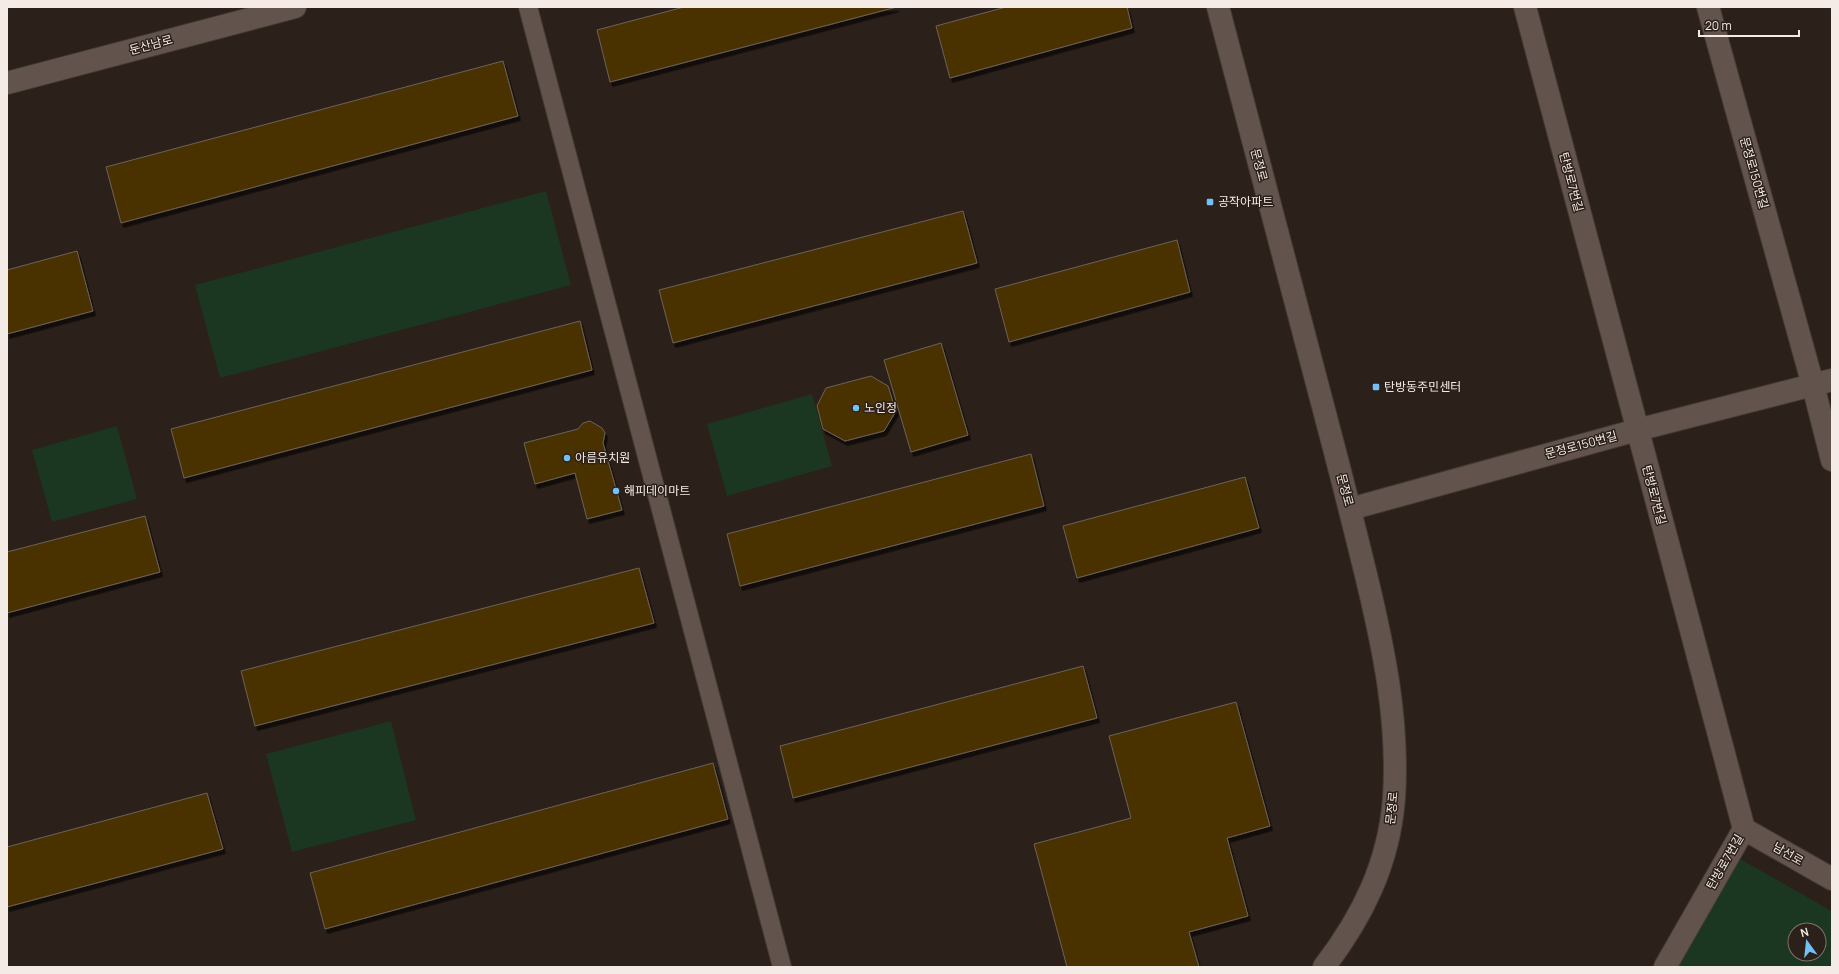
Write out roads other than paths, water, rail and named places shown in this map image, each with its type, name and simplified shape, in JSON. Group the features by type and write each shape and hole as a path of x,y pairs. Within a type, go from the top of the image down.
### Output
{"street":[{"name":"둔산남로","path":"7,83 295,7"},
{"name":"문정로","path":"1218,7 1350,509 1380,630 1388,672 1393,717 1394,798 1389,834 1379,869 1365,903 1340,946 1324,967"},
{"name":"탄방로7번길","path":"1525,7 1744,829 1665,967"},
{"name":"문정로150번길","path":"1350,509 1637,430 1822,382 1708,7"},
{"path":"1822,382 1832,460"},
{"name":"남선로","path":"1744,829 1832,879"}],"lane":[{"path":"528,7 782,967"}],"place":[{"name":"공작아파트","path":"1210,202"},
{"name":"탄방동주민센터","path":"1376,387"},
{"name":"노인정","path":"856,408"},
{"name":"아름유치원","path":"567,458"},
{"name":"해피데이마트","path":"616,491"}]}
